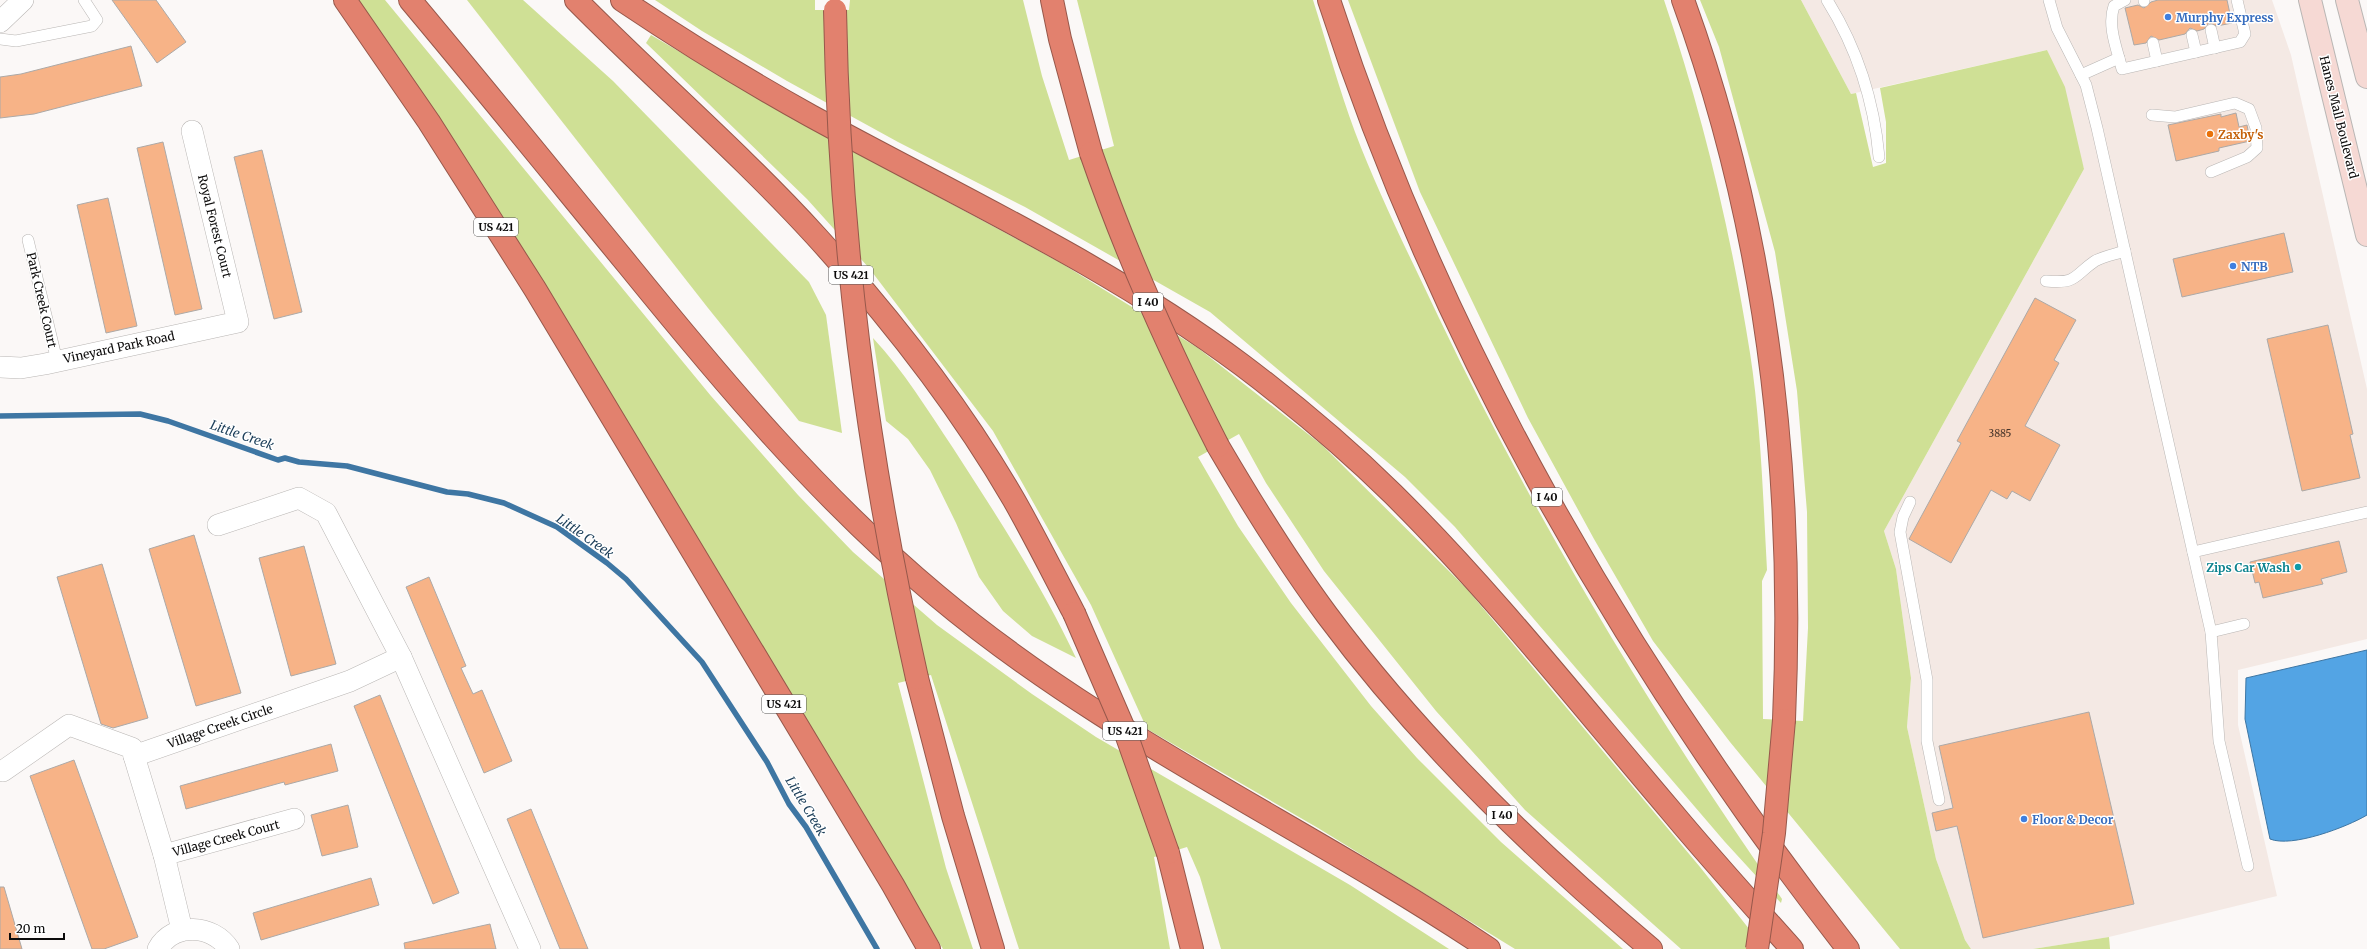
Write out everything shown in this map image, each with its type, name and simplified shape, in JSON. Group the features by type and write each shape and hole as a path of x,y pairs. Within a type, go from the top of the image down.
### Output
{"highway":[{"name":"US 421","path":"345,0 429,122 531,282 893,885 929,949"},
{"path":"410,0 716,372 794,461 887,553 990,638 1098,714 1381,882 1489,949"},
{"name":"US 421","path":"576,0 782,200 860,286 902,337 970,432 1013,499 1074,613 1125,731 1168,853 1192,949"},
{"path":"622,0 673,34 813,117 1002,216 1136,293 1241,364 1292,405 1355,458 1452,556 1526,638 1673,814 1792,949"},
{"name":"I 40","path":"1052,0 1064,54 1091,153 1112,213 1148,302 1218,446 1290,563 1332,621 1410,717 1455,768 1549,860 1651,949"},
{"name":"I 40","path":"1329,0 1367,107 1403,198 1442,288 1529,464 1627,634 1681,719 1792,877 1848,949"},
{"path":"1683,0 1705,65 1740,192 1753,256 1773,380 1785,519 1787,650 1784,720 1774,833 1757,949"},
{"path":"835,5 839,158 859,359 878,489 917,678 953,816 993,949"}],"main road":[{"name":"Hanes Mall Boulevard","path":"2310,0 2367,235"},
{"path":"2347,0 2367,77"}],"street":[{"path":"0,22 23,0"},
{"name":"Royal Forest Court","path":"192,131 238,322"},
{"name":"Vineyard Park Road","path":"0,367 21,368 238,322"},
{"path":"218,525 299,498 326,512 401,657 530,949"},
{"name":"Village Creek Circle","path":"134,756 350,681 401,657"},
{"path":"3,771 69,726 132,748 164,855"},
{"name":"Village Creek Court","path":"182,930 164,855 294,819"},
{"path":"158,949 166,939 182,930 192,929 211,933 229,949"}],"lane":[{"path":"0,39 16,41 92,26 97,20 84,0"},
{"path":"1827,0 1859,62 1867,84 1877,132 1879,157"},
{"path":"2049,0 2057,28 2081,75 2090,97 2211,632 2219,741 2248,866"},
{"path":"2125,0 2114,6 2111,15 2122,69 2240,42 2245,34 2237,0"},
{"path":"2211,30 2215,48"},
{"path":"2192,35 2196,52"},
{"path":"2153,43 2157,61"},
{"path":"2081,75 2119,58"},
{"path":"2152,114 2175,117 2235,103 2241,104 2249,109 2256,128 2257,148 2247,157 2211,172"},
{"name":"Park Creek Court","path":"28,240 57,361"},
{"path":"2046,280 2070,280 2080,276 2096,261 2125,251"},
{"path":"1910,502 1903,517 1900,532 1927,680 1927,741 1939,800"},
{"path":"2193,552 2367,512"},
{"path":"2211,632 2244,624"}],"shaded area":[{"path":"1801,0 2272,0 2291,55 2367,389 2367,639 2238,670 2238,725 2277,896 2109,937 2033,949 1971,949 1965,940 1936,859 1907,727 1911,678 1896,569 1884,531 2084,169 2047,50 1851,94"}],"green space":[{"path":"358,0 385,0 711,396 798,495 853,552 937,625 1032,694 1096,737 1350,885 1449,949 1221,949 1200,877 1187,847 1154,857 1170,949 1019,949 931,675 898,683 946,868 973,949 943,949 400,59"},
{"path":"467,0 523,0 613,81 809,282 826,315 842,433 799,421 708,308"},
{"path":"655,0 815,0 815,10 849,10 850,0 1023,0 1042,76 1069,160 1114,146 1077,0 1313,0 1344,99 1364,156 1406,249 1476,394 1515,469 1598,616 1642,688 1734,830 1782,899 1781,903 1725,842 1455,527 1405,477 1210,312 1025,207 898,142 787,81 702,31"},
{"path":"1348,0 1664,0 1691,87 1725,219 1754,380 1761,461 1767,570 1762,581 1763,719 1803,721 1808,628 1807,512 1797,391 1775,252 1719,47 1700,0 1801,0 1851,94 1856,93 1873,167 1886,163 1886,122 1880,88 2047,50 2065,87 2084,169 1884,531 1896,569 1911,678 1907,727 1936,859 1965,940 1971,949 1900,949 1730,742 1653,641 1594,539 1528,418 1420,192"},
{"path":"651,35 796,120 1061,263 1198,348 1322,445 1467,589 1700,867 1765,949 1681,949 1525,810 1436,711 1324,571 1266,483 1239,434 1198,457 1238,526 1291,603 1371,706 1417,758 1501,842 1623,949 1515,949 1318,828 1147,729 1091,605 993,431 869,268 807,199 646,43"},
{"path":"873,338 895,364 915,392 986,499 1034,577 1076,658 1032,636 1003,611 979,577 956,523 930,470 908,439 886,421"},
{"path":"2109,937 2110,949 2033,949"}],"water":[{"path":"2367,650 2367,815 2346,825 2305,839 2280,841 2270,839 2245,719 2246,678"}],"building":[{"path":"112,0 156,0 186,42 157,63"},
{"name":"Murphy Express","path":"2158,0 2227,0 2232,23 2217,26 2209,23 2204,29 2197,31 2190,28 2185,34 2159,40 2151,36 2146,43 2134,45 2125,8 2138,5 2144,8 2151,2"},
{"path":"131,46 142,86 34,114 0,118 0,77 21,74"},
{"name":"Zaxby's","path":"2236,113 2239,127 2247,125 2250,141 2219,148 2219,151 2176,161 2168,125 2221,114 2221,117"},
{"path":"163,142 202,309 175,315 137,148"},
{"path":"262,150 302,312 274,319 234,157"},
{"path":"108,198 137,326 106,333 77,205"},
{"name":"NTB","path":"2284,233 2293,272 2182,297 2173,259"},
{"path":"2035,298 2076,320 2054,360 2059,363 2025,426 2060,445 2030,501 2012,491 2007,499 1991,490 1951,563 1909,539 1961,443 1957,441"},
{"path":"2328,325 2353,434 2350,435 2360,478 2302,491 2267,339"},
{"path":"194,535 241,693 196,706 149,549"},
{"name":"Zips Car Wash","path":"2339,541 2347,572 2321,579 2323,584 2263,598 2259,582 2255,583 2250,562"},
{"path":"304,546 336,664 291,676 259,558"},
{"path":"102,564 148,718 113,728 101,724 57,577"},
{"path":"429,577 466,666 461,668 473,694 482,690 512,761 484,773 406,587"},
{"path":"380,695 459,893 433,904 354,706"},
{"name":"Floor & Decor","path":"2089,712 2134,904 1983,938 1957,826 1936,831 1932,813 1953,808 1939,746"},
{"path":"331,744 338,771 285,785 284,782 186,809 180,786"},
{"path":"74,760 138,937 104,949 92,949 30,776"},
{"path":"348,805 358,847 322,856 311,815"},
{"path":"531,809 588,949 560,949 507,819"},
{"path":"371,878 379,905 261,940 253,913"},
{"path":"0,887 4,887 22,949 0,949"},
{"path":"490,924 496,949 405,949 404,943"}],"waterway":[{"name":"Little Creek","path":"0,416 140,414 168,421 278,460 285,458 299,462 347,466 447,492 468,494 504,503 557,527 607,563 626,579 702,662 767,762 789,804 806,827 877,949"}],"place":[{"name":"Murphy Express","path":"2168,17"},
{"name":"Zaxby's","path":"2210,134"},
{"name":"NTB","path":"2233,266"},
{"name":"Zips Car Wash","path":"2298,567"},
{"name":"Floor & Decor","path":"2024,819"}]}
